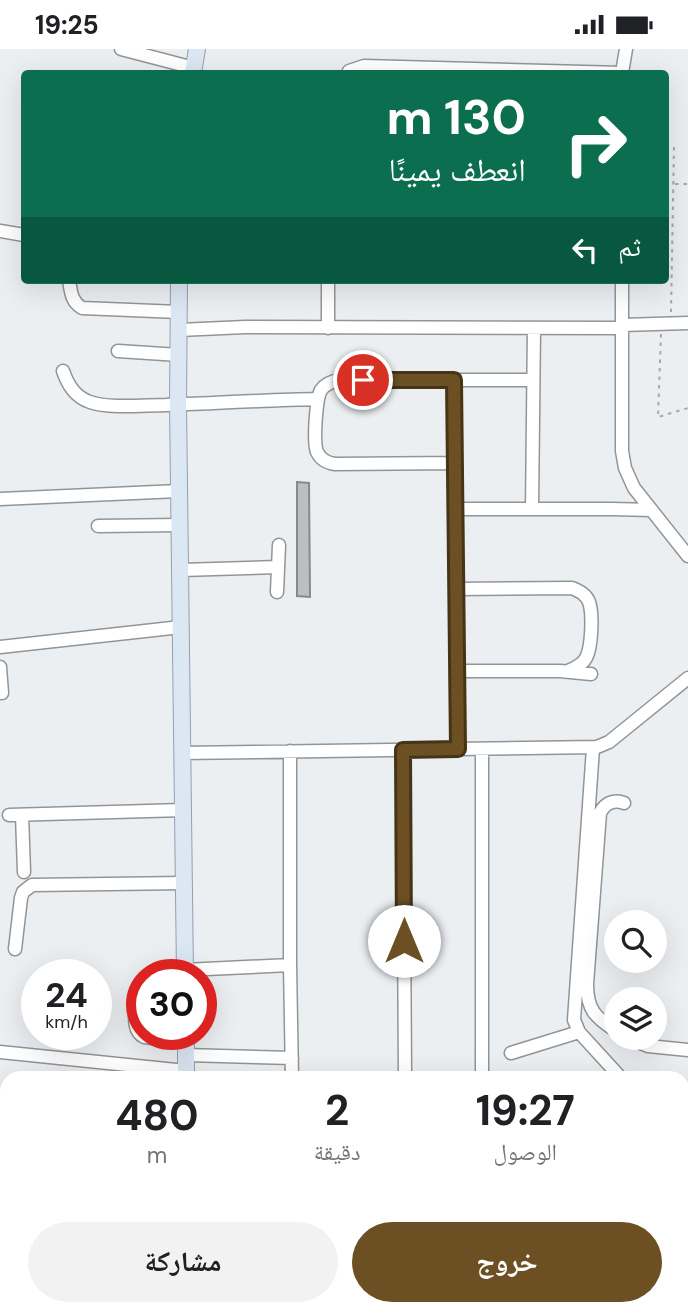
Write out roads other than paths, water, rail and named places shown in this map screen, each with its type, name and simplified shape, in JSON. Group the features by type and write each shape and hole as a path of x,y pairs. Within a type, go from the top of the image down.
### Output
{"main road":[{"path":"194,70 197,49"},
{"path":"180,284 178,404 185,959"}],"street":[{"path":"121,49 191,70"},
{"path":"622,70 626,49"},
{"path":"352,70 364,66 511,70"},
{"path":"0,230 21,234"},
{"path":"70,284 72,298 82,308 179,312"},
{"path":"328,284 328,328"},
{"path":"622,284 622,451 625,468 634,488 688,556"},
{"path":"179,330 245,327 666,327 688,323"},
{"path":"532,509 534,328"},
{"path":"118,351 178,355"},
{"path":"63,371 68,384 77,395 89,402 103,405 318,399"},
{"path":"455,463 330,464 319,455 316,447 318,399 322,389 335,380 533,380"},
{"path":"454,380 458,749"},
{"path":"612,509 624,501 634,488"},
{"path":"0,499 179,491"},
{"path":"456,509 651,510"},
{"path":"98,526 180,525"},
{"path":"277,592 279,545"},
{"path":"181,570 278,568"},
{"path":"456,589 572,588 583,594 590,605 589,649 581,664 568,671"},
{"path":"0,647 181,627"},
{"path":"0,667 2,693"},
{"path":"457,671 568,671 592,674"},
{"path":"182,753 601,747 688,678"},
{"path":"593,748 575,1024 615,1071"},
{"path":"482,749 482,1071"},
{"path":"403,750 405,1071"},
{"path":"290,751 292,1071"},
{"path":"604,1022 593,1012 587,984 600,813 608,803 624,803"},
{"path":"24,872 16,815 183,810"},
{"path":"15,949 21,898 32,885 184,883"},
{"path":"217,971 290,965"},
{"path":"511,1053 579,1032"},
{"path":"667,1048 688,1050"},
{"path":"0,1052 292,1058"}]}
